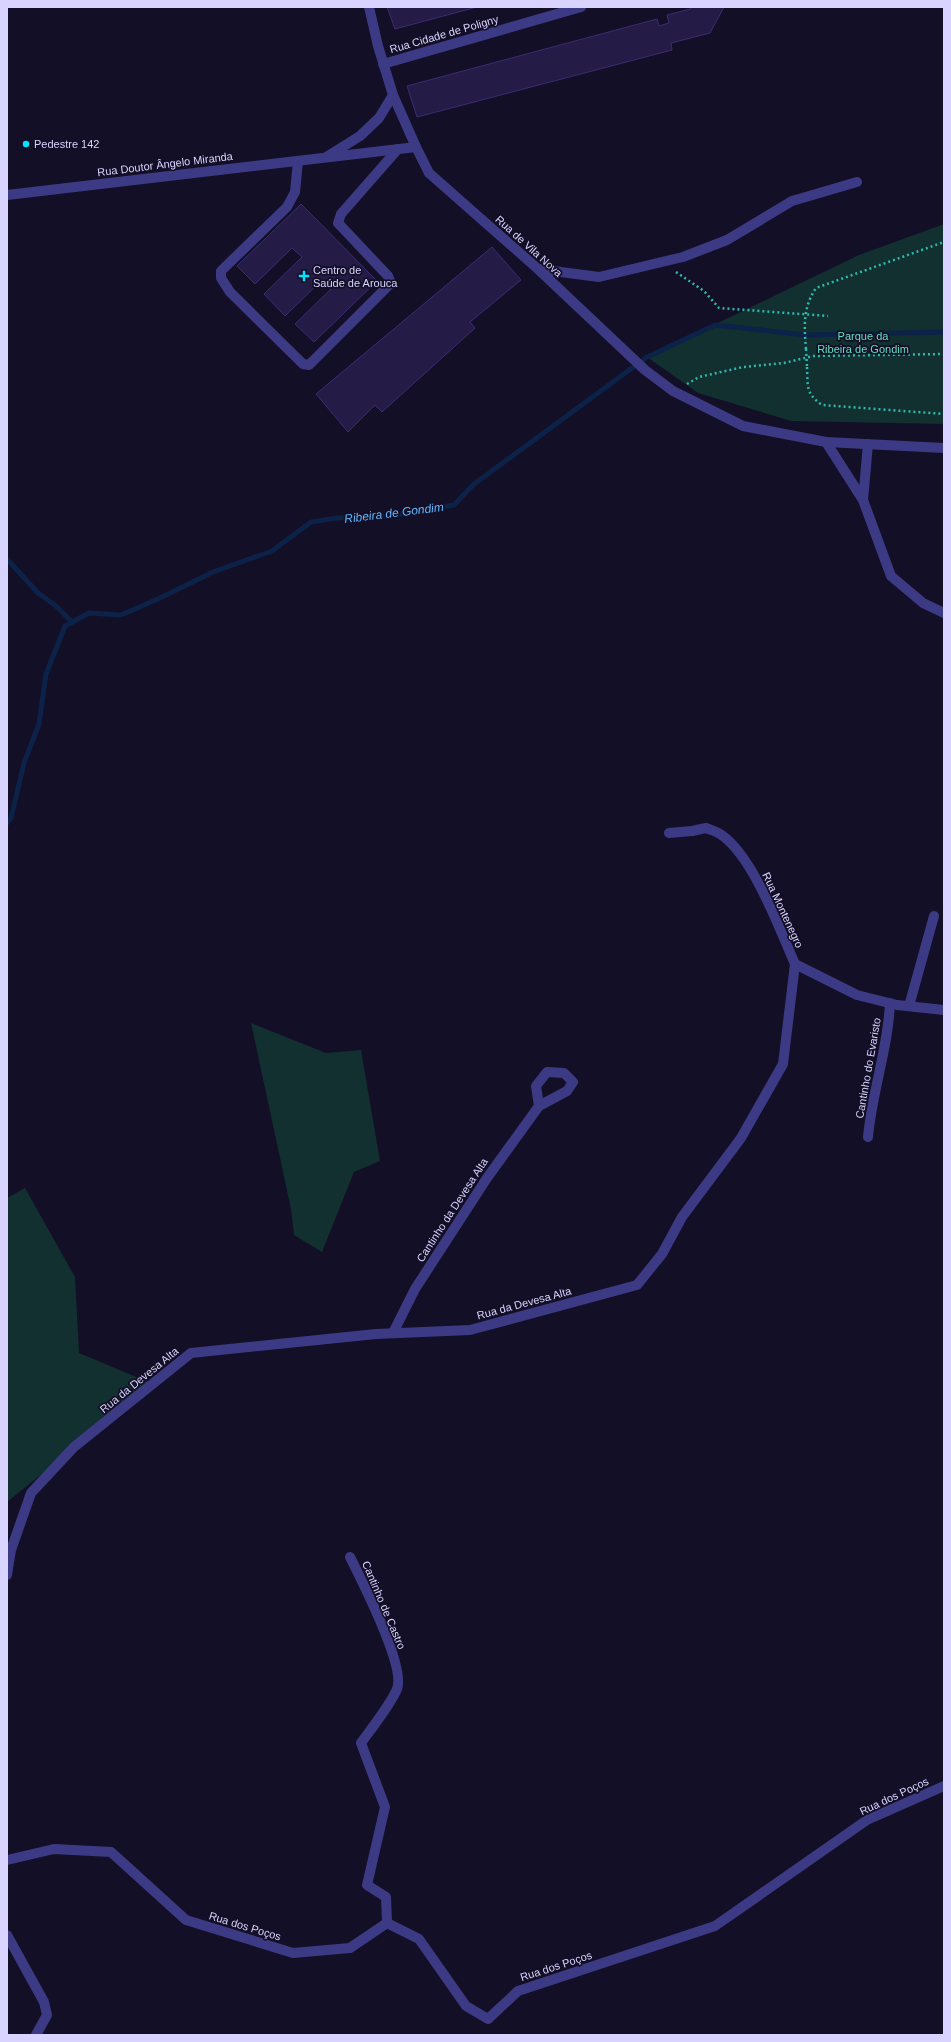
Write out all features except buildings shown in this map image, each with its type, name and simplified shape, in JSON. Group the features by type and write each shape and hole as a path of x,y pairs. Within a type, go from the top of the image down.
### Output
{"street":[{"name":"Rua de Vila Nova","path":"369,7 383,64 393,95 429,173 538,269 645,370 673,391 743,426 826,442 944,448"},
{"name":"Rua Cidade de Poligny","path":"383,64 581,7"},
{"name":"Rua Doutor Ângelo Miranda","path":"325,158 360,136 379,118 393,95"},
{"name":"Rua Doutor Ângelo Miranda","path":"7,195 416,147"},
{"path":"298,161 295,192 287,207 221,271 221,278 235,298 303,364 309,364 391,283 388,276 338,223 340,214 398,149"},
{"path":"538,269 599,277 683,257 727,240 792,201 857,182"},
{"path":"826,442 863,500 891,576 923,603 944,613"},
{"path":"863,500 868,444"},
{"name":"Rua Montenegro","path":"669,833 706,828 723,836 743,858 762,890 795,964"},
{"path":"909,1006 934,916"},
{"path":"795,964 857,995 890,1003 944,1010"},
{"name":"Rua da Devesa Alta","path":"7,1575 11,1550 31,1493 74,1448 191,1353 279,1343 393,1334 470,1330 637,1285 662,1254 682,1217 741,1138 783,1064 795,964"},
{"name":"Cantinho do Evaristo","path":"868,1137 870,1115 886,1047 890,1003"},
{"name":"Cantinho da Devesa Alta","path":"393,1334 415,1290 454,1227 486,1178 539,1106"},
{"name":"Cantinho de Castro","path":"350,1557 377,1613 396,1664 398,1688 361,1743 384,1807 368,1885 386,1896 387,1923"},
{"name":"Rua dos Poços","path":"7,1860 54,1849 111,1852 186,1920 292,1953 350,1948 387,1923 419,1939 466,2006 488,2019 518,1991 715,1926 867,1820 944,1786"},
{"path":"7,1935 44,2002 47,2015 36,2035"}],"path":[{"path":"944,242 816,288 808,300 805,324 807,388 812,398 822,405 944,414"},
{"path":"663,262 704,291 719,308 828,316"},
{"path":"673,391 699,377 743,367 784,363 813,356 944,354"}],"green space":[{"name":"Parque da Ribeira de Gondim","path":"944,224 944,424 791,421 698,393 647,357 859,255"},
{"path":"251,1023 326,1053 361,1050 380,1161 354,1172 322,1252 294,1235 291,1209"},
{"path":"25,1188 75,1277 79,1353 153,1384 7,1502 7,1198"}],"waterway":[{"name":"Ribeira de Gondim","path":"7,823 11,818 24,763 39,724 46,674 65,626 89,613 121,615 213,572 272,551 311,522 337,518 391,516 454,505 474,484 647,357 715,325 806,335 944,332"},
{"path":"7,559 38,593 56,606 72,622"}],"place":[{"name":"Pedestre 142","path":"26,144"},
{"name":"Centro de Saúde de Arouca","path":"304,276"}]}
